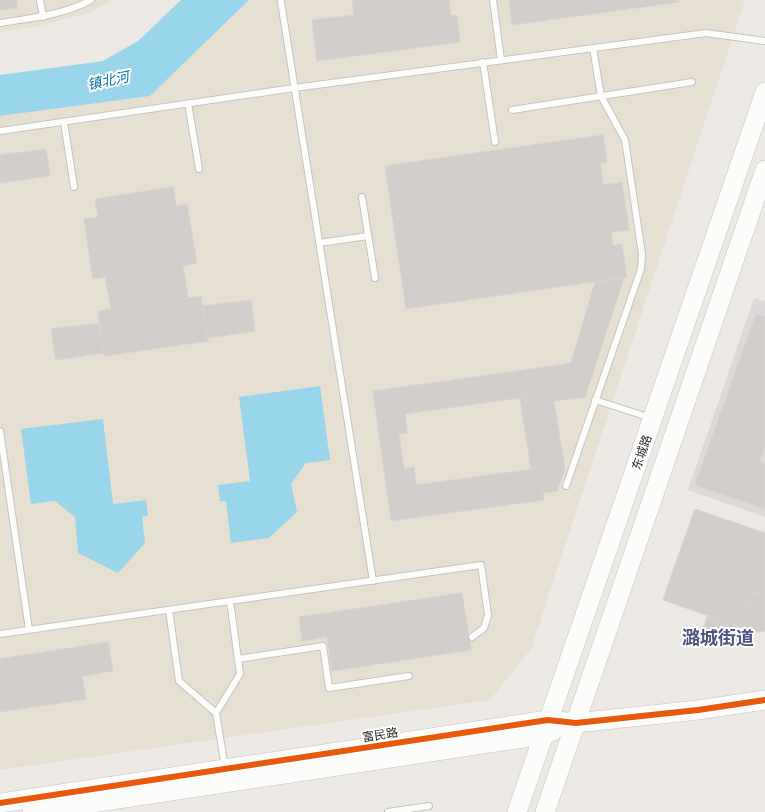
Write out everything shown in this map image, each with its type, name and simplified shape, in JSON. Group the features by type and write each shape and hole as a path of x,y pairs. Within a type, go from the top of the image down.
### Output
{"main road":[{"name":"东城路","path":"517,812 765,92"},
{"name":"东城路","path":"545,812 765,170"},
{"name":"富民路","path":"0,803 226,776 576,723 698,710 765,700"},
{"name":"富民路","path":"32,812 226,776"}],"lane":[{"path":"40,0 43,17"},
{"path":"0,23 43,17 82,5 91,0"},
{"path":"492,0 501,60"},
{"path":"281,2 373,581"},
{"path":"0,131 294,88 706,33 765,41"},
{"path":"566,486 641,268 642,254 625,140 601,96 593,48"},
{"path":"483,62 495,142"},
{"path":"512,110 692,82"},
{"path":"188,103 199,169"},
{"path":"64,122 74,187"},
{"path":"362,197 375,278"},
{"path":"319,243 368,236"},
{"path":"595,400 652,418"},
{"path":"0,431 29,630"},
{"path":"0,634 481,566 488,615 484,628 472,637"},
{"path":"216,713 240,674 230,601"},
{"path":"169,610 179,681 216,713 226,776"},
{"path":"238,659 323,646 329,688 409,676"},
{"path":"388,812 429,806"}],"shaded area":[{"path":"0,0 113,0 91,12 35,27 0,32"},
{"path":"249,0 745,0 531,649 490,700 0,770 0,116 150,96"},
{"path":"754,298 765,301 765,517 688,490"}],"water":[{"name":"镇北河","path":"181,0 249,0 150,96 0,116 0,75 103,61 138,41"},
{"path":"320,386 330,460 306,463 291,484 297,512 269,538 231,543 226,501 220,501 218,485 250,481 239,397"},
{"path":"103,419 113,504 146,500 148,516 142,517 145,543 118,573 78,553 75,517 55,501 31,504 21,429"}],"building":[{"path":"0,0 17,0 17,8 0,10"},
{"path":"352,0 449,0 451,16 457,15 460,42 317,61 312,20 354,15"},
{"path":"509,0 679,0 679,2 512,25"},
{"path":"603,135 607,162 600,163 603,185 622,182 629,230 611,232 613,246 622,244 627,277 406,309 385,166"},
{"path":"46,149 50,176 0,183 0,155"},
{"path":"173,187 176,206 187,204 197,263 183,266 188,298 111,309 105,277 93,279 84,219 98,217 95,199"},
{"path":"624,278 585,397 554,401 565,469 557,491 543,493 540,468 531,469 520,398 527,397 524,370 571,363 595,282"},
{"path":"201,296 208,341 104,356 98,311"},
{"path":"251,300 255,331 207,338 203,306"},
{"path":"756,314 765,317 765,447 760,461 765,463 765,509 695,485"},
{"path":"99,323 104,353 56,360 51,329"},
{"path":"524,370 527,397 405,414 407,433 399,434 404,469 414,467 416,485 540,468 544,500 391,521 373,391"},
{"path":"695,509 765,533 765,591 753,593 754,589 676,562"},
{"path":"676,562 754,589 741,627 663,600"},
{"path":"765,591 765,631 756,632 741,627 753,593"},
{"path":"462,593 471,650 332,671 327,637 302,641 299,617"},
{"path":"708,615 746,629 741,645 702,631"},
{"path":"108,642 113,671 82,676 86,699 0,712 0,659"}],"cycle path":[{"path":"0,803 548,720 576,723 698,710 765,700"}],"district":[{"name":"潞城街道","path":"718,637"}]}
